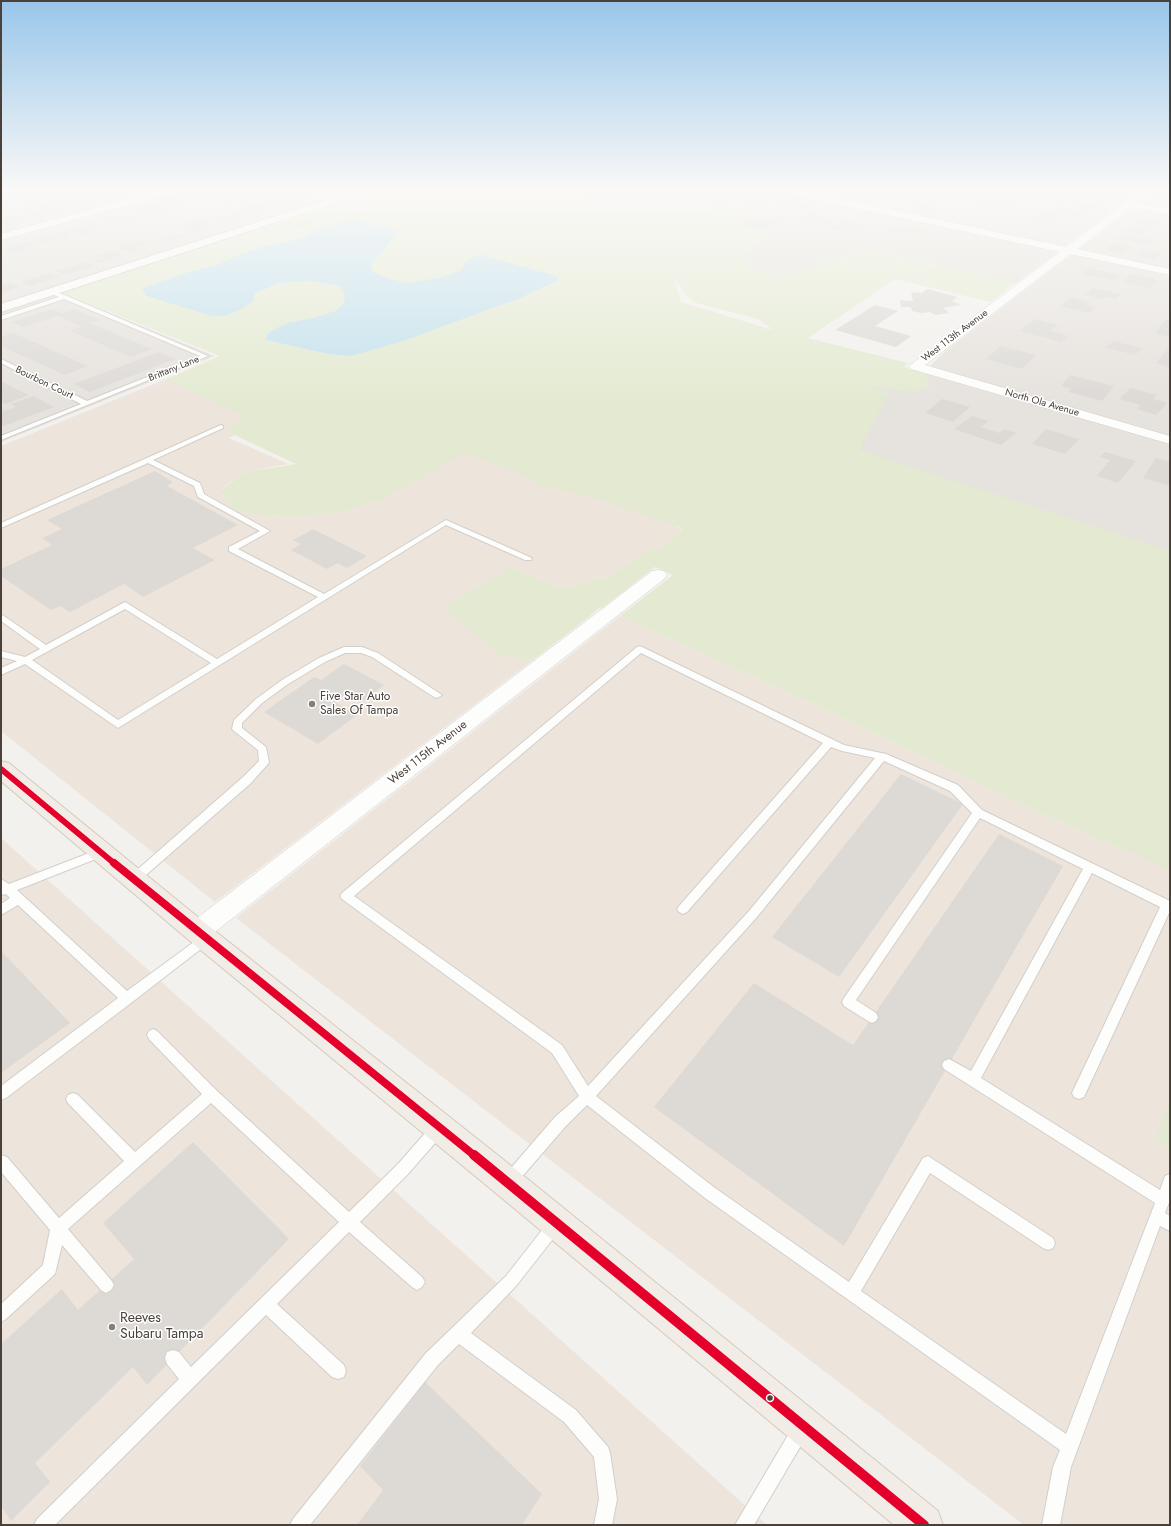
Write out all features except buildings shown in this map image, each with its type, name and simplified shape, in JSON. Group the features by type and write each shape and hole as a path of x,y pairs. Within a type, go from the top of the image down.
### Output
{"main road":[{"path":"1,769 924,1525"}],"street":[{"path":"1,308 143,262"},
{"name":"West 113th Avenue","path":"915,366 1052,262"},
{"path":"1125,262 1170,272"},
{"name":"North Ola Avenue","path":"915,366 1170,440"},
{"name":"West 115th Avenue","path":"202,935 658,575"}],"lane":[{"name":"Brittany Lane","path":"1,438 205,356 51,292"},
{"path":"1,318 65,297"},
{"name":"Bourbon Court","path":"1,361 87,404"},
{"path":"1,526 221,427"},
{"path":"148,460 197,485 201,495 266,531 232,549 324,597"},
{"path":"1,654 26,660 118,725 446,522 528,558"},
{"path":"1,672 125,606 217,663"},
{"path":"1,617 46,649"},
{"path":"134,879 248,780 264,762 263,748 237,729 237,722 259,701 285,682 322,660 344,650 362,650 375,655 437,694"},
{"path":"1070,1447 710,1193 587,1097 557,1049 346,896 640,650 842,748 882,756 954,788 978,813 1166,905 1080,1093"},
{"path":"683,909 830,741"},
{"path":"508,1183 560,1122 587,1097 753,914 882,756"},
{"path":"872,1017 848,1002 978,813"},
{"path":"3,888 102,852"},
{"path":"973,1080 1090,867"},
{"path":"3,888 18,899 127,999"},
{"path":"1,910 18,899"},
{"path":"1,1094 127,999 202,935"},
{"path":"153,1035 211,1094 349,1222 417,1282"},
{"path":"949,1065 1163,1200"},
{"path":"1,1314 50,1269 58,1228 211,1094"},
{"path":"73,1099 134,1161"},
{"path":"43,1525 403,1169 439,1128"},
{"path":"2,1162 106,1284"},
{"path":"852,1292 928,1163 1048,1243"},
{"path":"1051,1525 1062,1467 1170,1181"},
{"path":"1156,1216 1170,1224"},
{"path":"299,1525 432,1359 511,1281 556,1223"},
{"path":"266,1304 338,1371"},
{"path":"459,1334 570,1416 602,1453 608,1499 603,1525"},
{"path":"174,1358 190,1379"},
{"path":"744,1525 803,1426"}],"shaded area":[{"path":"1,262 134,262 1,305"},
{"path":"746,262 827,262 798,272 777,274 759,271 747,265"},
{"path":"923,262 1045,262 1015,284 999,278"},
{"path":"1061,262 1116,262 1170,274 1170,437 929,367 944,352"},
{"path":"1134,262 1170,262 1170,270"},
{"path":"60,292 215,356 1,442 1,311"},
{"path":"927,374 1170,444 1170,549 1144,549 859,452 835,434 852,382 866,386"},
{"path":"171,377 268,419 229,438 288,464 245,472 221,489 233,509 259,516 295,517 343,512 375,501 447,438 658,509 682,530 658,550 648,550 608,577 560,589 511,567 501,656 533,660 215,902 1,731 1,446"},
{"path":"620,616 811,703 1038,812 1123,850 1170,849 1170,1525 1024,1525 236,918"},
{"path":"1,838 767,1525 1,1525"}],"green space":[{"path":"154,262 746,262 747,265 759,271 777,274 798,272 827,262 923,262 999,278 1015,283 991,302 895,279 808,338 908,363 904,367 927,374 929,386 916,392 866,386 852,382 889,393 859,450 1163,549 1170,549 1170,871 1127,850 1123,850 1038,812 811,703 620,616 673,575 655,567 602,608 600,607 533,660 501,656 444,608 511,567 560,589 608,577 648,550 658,550 682,530 680,527 586,495 542,486 514,471 464,453 378,502 376,501 343,512 295,517 259,516 233,509 221,490 245,472 296,464 226,431 245,417 166,379 220,356 60,292","holes":["674,278 693,302 758,319 773,330 681,302"]},
{"path":"1170,1101 1170,1149 1155,1140"}],"water":[{"path":"222,262 373,262 371,265 372,271 388,279 409,283 443,277 461,270 466,262 507,262 556,276 559,280 520,298 406,340 351,356 329,354 266,340 268,333 287,323 313,318 336,311 344,303 345,295 339,286 313,281 277,284 255,293 253,301 240,310 224,316 212,316 166,302 147,296 143,291 143,288 189,272 218,265"}],"transit line":[{"path":"1,769 206,939 508,1183 924,1525"}],"place":[{"name":"Five Star Auto Sales Of Tampa","path":"312,704"},
{"name":"Reeves Subaru Tampa","path":"112,1327"}]}
